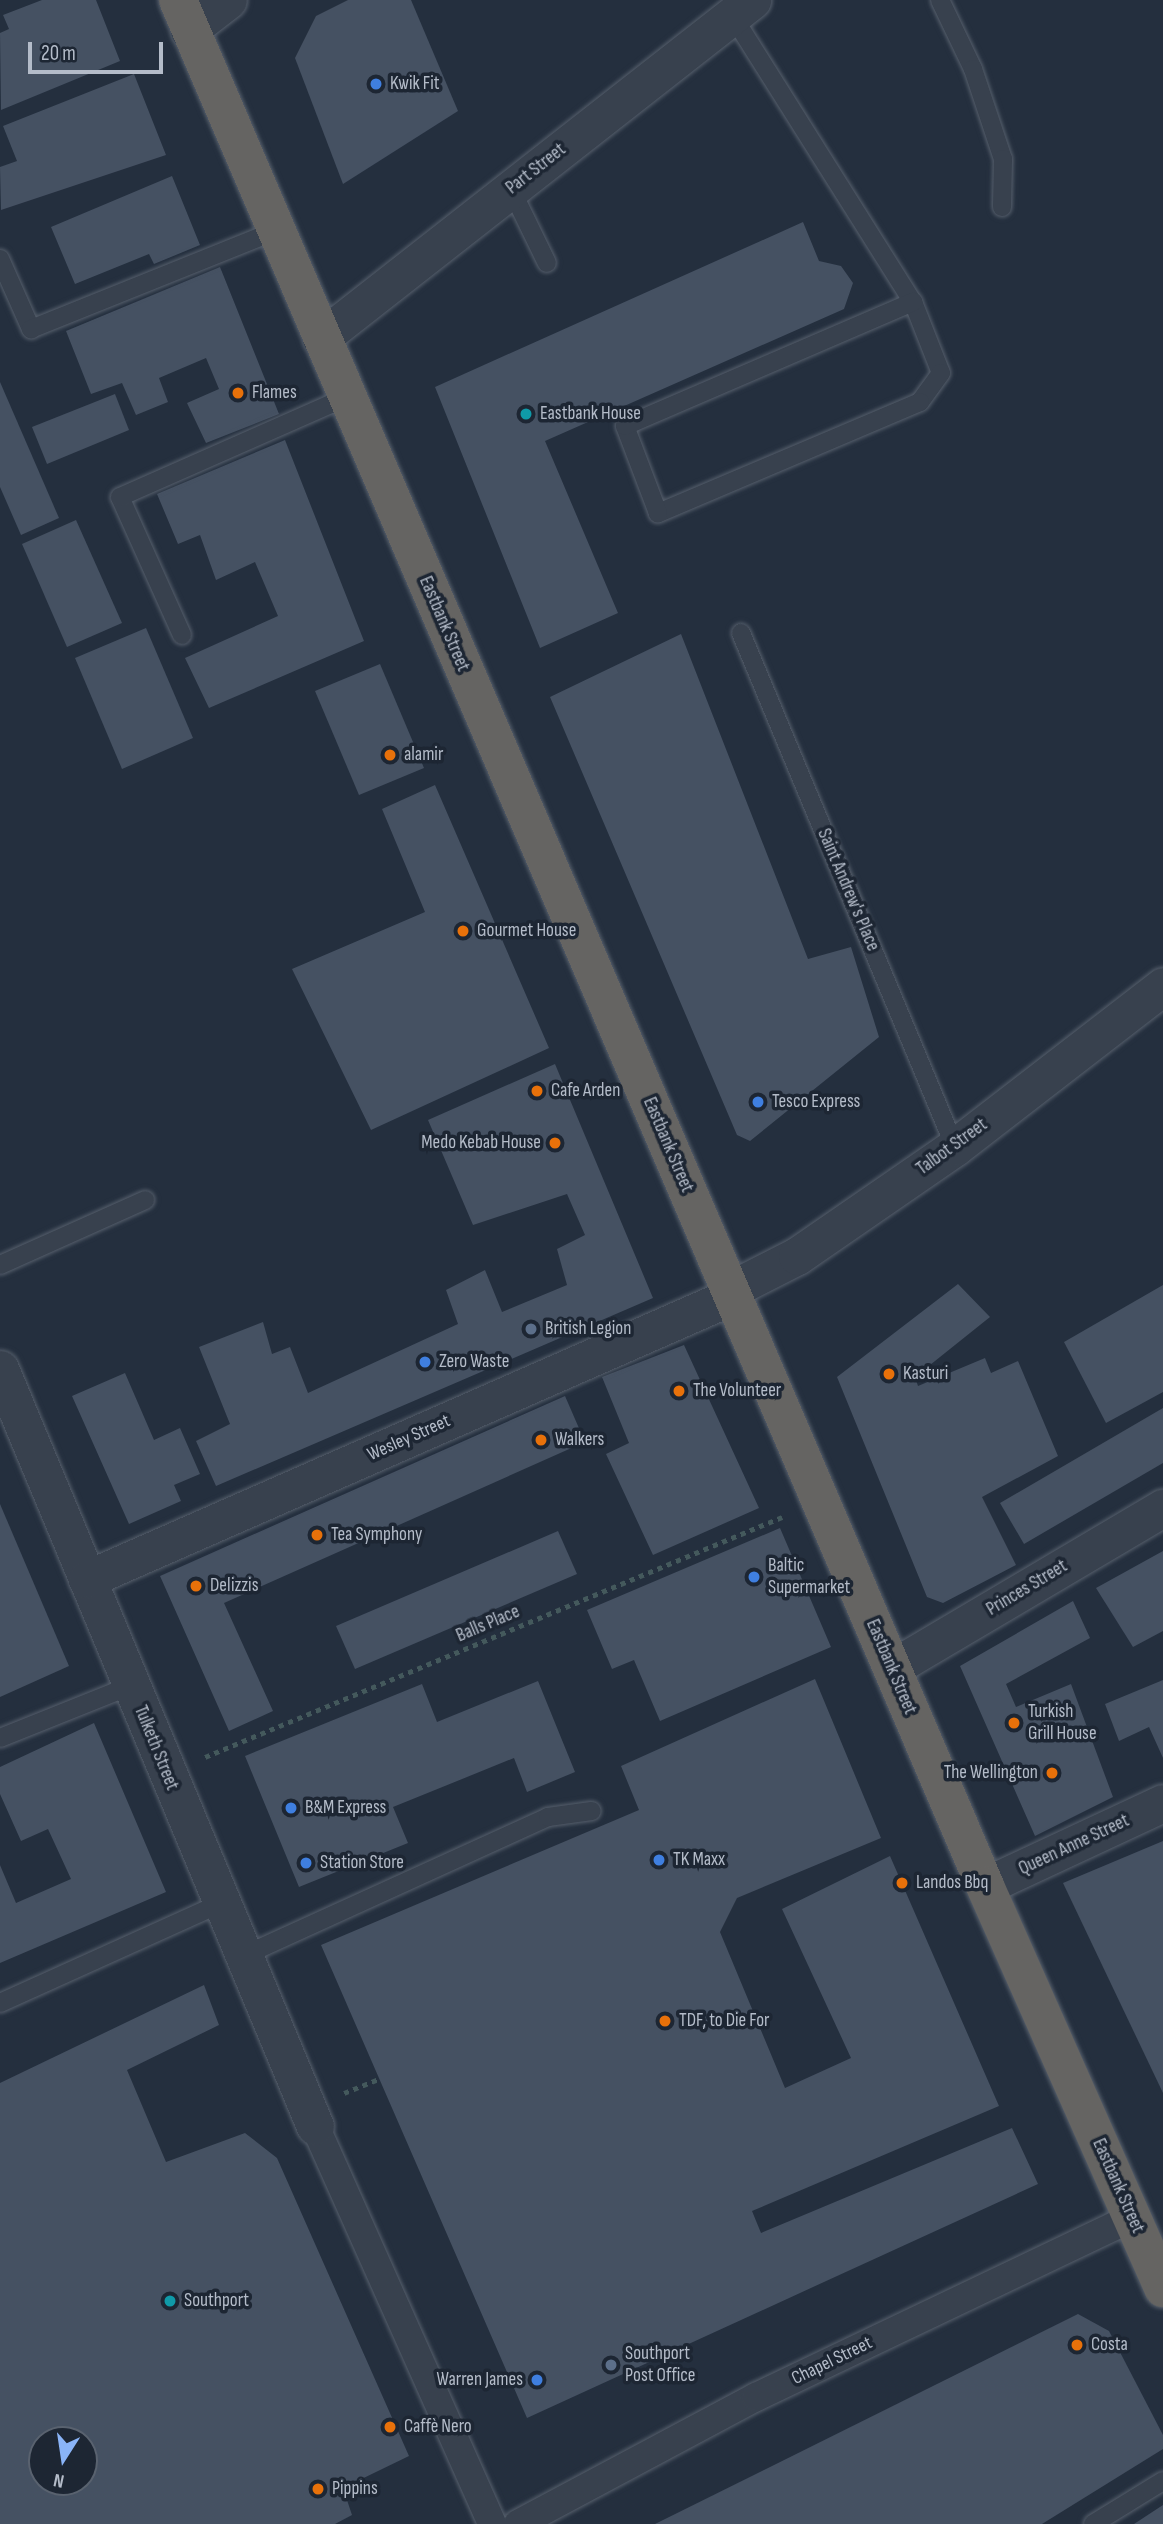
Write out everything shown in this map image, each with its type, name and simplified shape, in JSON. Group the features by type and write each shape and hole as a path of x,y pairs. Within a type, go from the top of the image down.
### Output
{"highway":[{"name":"Eastbank Street","path":"184,15 985,1886 1163,2288"}],"street":[{"path":"184,15 228,0"},
{"name":"Part Street","path":"321,338 742,8"},
{"name":"Talbot Street","path":"731,1293 797,1256 954,1147 1163,986"},
{"name":"Wesley Street","path":"87,1579 731,1293"},
{"name":"Tulketh Street","path":"0,1369 315,2126"},
{"name":"Princes Street","path":"892,1668 1163,1508"},
{"name":"Queen Anne Street","path":"985,1886 1163,1803"},
{"path":"315,2126 492,2524"},
{"name":"Chapel Street","path":"532,2521 757,2397 1131,2218"}],"lane":[{"path":"940,0 1000,148 1007,186 1002,207"},
{"path":"742,8 913,302 941,373 920,401 658,513 625,426 913,302"},
{"path":"511,189 547,263"},
{"path":"0,258 31,330 275,231"},
{"path":"182,635 120,497 347,397"},
{"name":"Saint Andrew's Place","path":"741,633 954,1147"},
{"path":"0,1265 145,1200"},
{"path":"0,1738 130,1686"},
{"path":"243,1956 548,1817 592,1811"},
{"path":"0,2003 221,1903"},
{"path":"1093,2524 1163,2481"}],"path":[{"name":"Balls Place","path":"166,1773 820,1501"}],"building":[{"path":"42,0 96,0 120,61 1,110 0,33 9,29 3,15"},
{"name":"Kwik Fit","path":"348,0 411,0 458,111 343,184 295,58 316,16"},
{"path":"134,74 166,155 1,210 0,167 17,161 3,126"},
{"path":"172,176 200,245 154,264 149,254 75,284 51,227"},
{"name":"Eastbank House","path":"803,222 819,261 841,266 853,283 844,309 545,441 618,613 540,648 435,387"},
{"path":"220,267 279,414 206,443 187,403 219,389 206,358 159,378 168,402 136,415 122,383 91,394 66,331"},
{"path":"0,382 59,518 21,535 0,487"},
{"path":"115,394 129,430 47,464 32,427"},
{"path":"285,440 364,641 209,708 185,658 278,616 255,562 216,580 200,535 178,544 157,494"},
{"path":"76,520 122,623 67,647 22,544"},
{"path":"146,628 193,738 122,769 75,658"},
{"path":"681,634 808,959 851,947 879,1037 750,1141 737,1135 550,697"},
{"path":"380,664 424,768 359,795 315,691"},
{"path":"435,785 549,1048 371,1130 292,969 425,912 382,809"},
{"path":"555,1064 653,1298 216,1486 196,1441 230,1424 199,1347 263,1322 272,1354 290,1347 308,1393 458,1324 446,1290 485,1270 502,1312 567,1285 557,1249 585,1235 567,1194 473,1225 428,1120"},
{"path":"958,1284 990,1317 915,1377 918,1386 985,1358 991,1373 1018,1361 1058,1456 982,1497 1016,1565 943,1603 927,1597 837,1377"},
{"path":"1163,1285 1163,1392 1106,1423 1064,1342"},
{"path":"684,1345 759,1508 653,1555 606,1454 629,1443 602,1377"},
{"path":"125,1373 154,1440 180,1428 200,1474 174,1485 181,1501 129,1524 72,1396"},
{"path":"565,1396 585,1442 224,1603 273,1711 229,1731 160,1576"},
{"path":"1163,1408 1163,1463 1024,1544 1000,1503"},
{"path":"0,1504 69,1666 0,1697"},
{"path":"780,1528 831,1647 660,1721 634,1660 612,1669 587,1610"},
{"path":"558,1531 577,1574 355,1669 336,1626"},
{"path":"1163,1551 1163,1631 1133,1647 1096,1588"},
{"path":"1073,1601 1090,1638 1006,1684 1016,1707 1071,1684 1113,1797 1035,1836 960,1666"},
{"path":"815,1679 881,1838 737,1898 720,1932 785,2088 851,2058 782,1909 890,1856 999,2106 752,2211 761,2233 1012,2128 1038,2184 527,2418 321,1945 639,1810 621,1766"},
{"path":"1163,1680 1163,1758 1149,1727 1119,1741 1105,1704"},
{"path":"538,1681 575,1772 527,1792 514,1758 393,1807 408,1843 299,1887 245,1756 422,1684 437,1722"},
{"path":"94,1723 166,1892 0,1963 0,1865 16,1903 71,1879 48,1829 21,1841 0,1794 0,1767"},
{"path":"1163,1841 1163,2093 1063,1883"},
{"name":"Southport","path":"204,1985 219,2025 127,2070 166,2162 245,2133 277,2158 409,2456 343,2488 352,2515 335,2524 0,2524 0,2083"},
{"path":"1078,2314 1109,2331 1163,2435 1163,2449 1042,2524 655,2524"},
{"path":"1163,2505 1163,2524 1134,2524"}],"place":[{"name":"Kwik Fit","path":"376,84"},
{"name":"Flames","path":"238,393"},
{"name":"Eastbank House","path":"526,414"},
{"name":"alamir","path":"390,755"},
{"name":"Gourmet House","path":"463,931"},
{"name":"Cafe Arden","path":"537,1091"},
{"name":"Tesco Express","path":"758,1102"},
{"name":"Medo Kebab House","path":"555,1143"},
{"name":"British Legion","path":"531,1329"},
{"name":"Zero Waste","path":"425,1362"},
{"name":"Kasturi","path":"889,1374"},
{"name":"The Volunteer","path":"679,1391"},
{"name":"Walkers","path":"541,1440"},
{"name":"Tea Symphony","path":"317,1535"},
{"name":"Baltic Supermarket","path":"754,1577"},
{"name":"Delizzis","path":"196,1586"},
{"name":"Turkish Grill House","path":"1014,1723"},
{"name":"The Wellington","path":"1052,1773"},
{"name":"B&M Express","path":"291,1808"},
{"name":"TK Maxx","path":"659,1860"},
{"name":"Station Store","path":"306,1863"},
{"name":"Landos Bbq","path":"902,1883"},
{"name":"TDF, to Die For","path":"665,2021"},
{"name":"Southport","path":"170,2301"},
{"name":"Costa","path":"1077,2345"},
{"name":"Southport Post Office","path":"611,2365"},
{"name":"Warren James","path":"537,2380"},
{"name":"Caffè Nero","path":"390,2427"},
{"name":"Pippins","path":"318,2489"}]}
